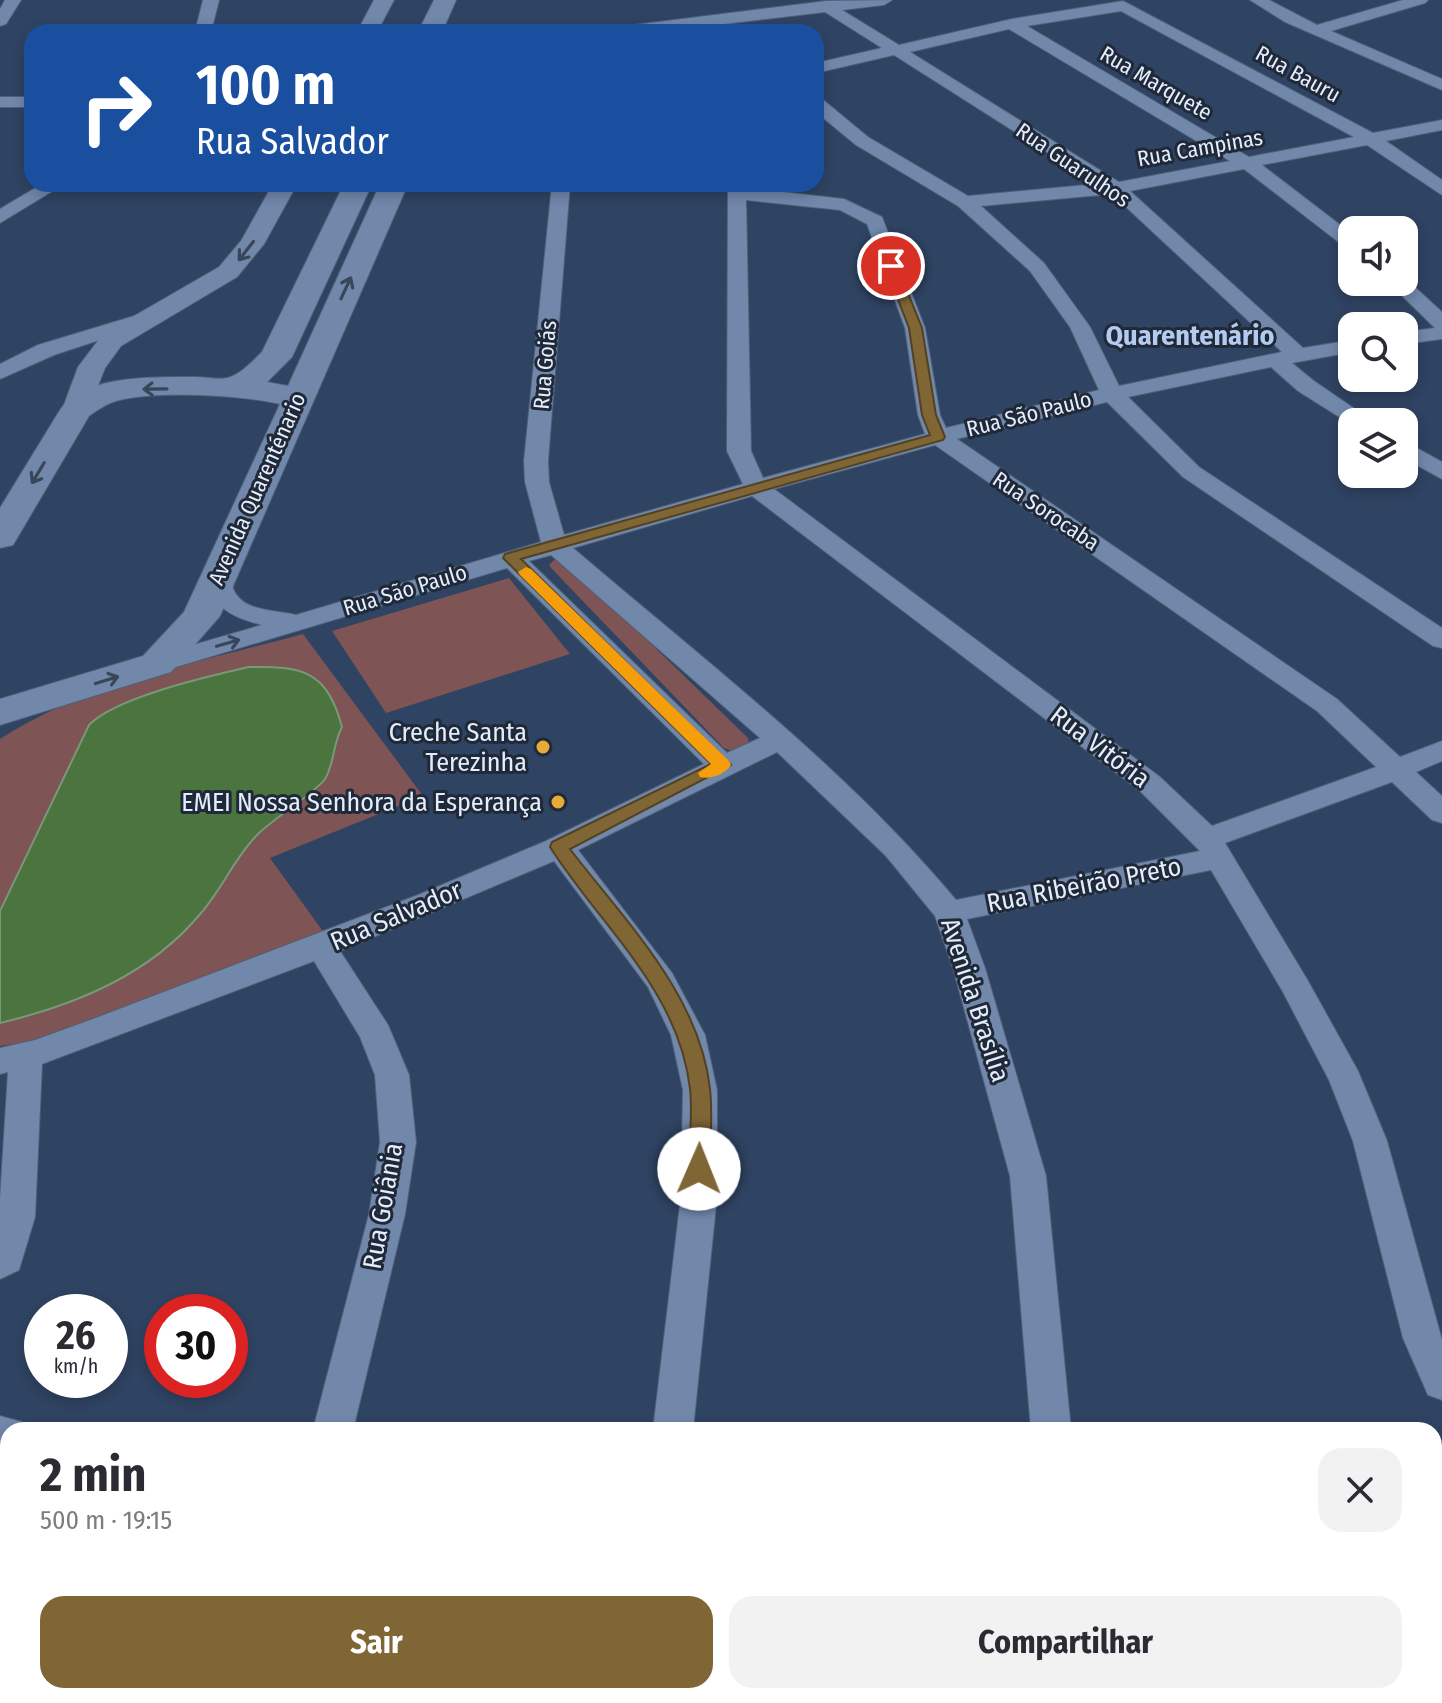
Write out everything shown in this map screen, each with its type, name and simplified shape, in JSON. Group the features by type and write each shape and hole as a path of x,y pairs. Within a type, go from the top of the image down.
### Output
{"main road":[{"path":"434,24 445,0"},
{"path":"233,388 256,375 276,357 354,192"},
{"name":"Avenida Quarenténario","path":"11,714 157,664 201,616 390,192"},
{"path":"0,537 76,410 92,399 117,391 233,388 279,392 298,399"}],"street":[{"path":"0,21 13,0"},
{"path":"205,24 211,0"},
{"path":"371,24 384,0"},
{"path":"682,24 884,0"},
{"path":"1258,0 1316,30 1442,85"},
{"path":"1316,30 1420,0"},
{"name":"Rua Guarulhos","path":"826,6 1116,188 1286,357 1306,386 1341,408"},
{"name":"Rua Bauru","path":"1012,24 1108,7 1128,8 1371,139 1442,189"},
{"path":"824,66 1012,24"},
{"name":"Rua Marquete","path":"1012,24 1249,164 1338,232"},
{"path":"1423,76 1442,70"},
{"path":"0,102 24,102"},
{"path":"824,110 862,141 965,202 1037,267 1080,327 1112,394 1191,472 1442,640"},
{"name":"Rua Campinas","path":"965,202 1116,188 1442,125"},
{"path":"0,217 42,192"},
{"path":"76,410 99,353 112,340 144,319 192,295 228,272 252,244 281,192"},
{"name":"Rua Goiás","path":"554,545 537,482 536,461 560,192"},
{"name":"Rua Vitória","path":"738,192 739,451 756,487 1150,784 1213,848 1346,1080 1374,1155 1422,1338 1442,1383"},
{"path":"761,192 844,205 875,221 915,328 929,415 938,437"},
{"path":"1413,296 1442,323"},
{"path":"0,372 46,350 144,319"},
{"path":"1418,336 1442,333"},
{"name":"Rua São Paulo","path":"157,664 554,545 938,437 1112,394 1338,348"},
{"name":"Rua Sorocaba","path":"938,437 1327,705 1442,813"},
{"path":"1418,457 1442,472"},
{"name":"Avenida Brasília","path":"554,545 780,740 897,849 949,912 969,968 1028,1176 1050,1422"},
{"path":"511,558 722,765"},
{"path":"217,576 224,597 235,607 250,614 300,622"},
{"name":"Rua Salvador","path":"13,1058 322,948 559,847 722,765 780,740"},
{"name":"Rua Ribeirão Preto","path":"949,912 1213,848 1442,750"},
{"path":"559,847 661,981 688,1035 700,1090 699,1196 674,1422"},
{"name":"Rua Goiânia","path":"322,948 376,1034 392,1075 398,1142 387,1214 335,1422"},
{"path":"0,1263 6,1259 17,1217 13,1058"}],"shaded area":[{"path":"554,560 565,560 748,738 749,743 732,751 724,748 551,568 549,565"},
{"path":"509,578 570,654 386,713 332,631"},
{"path":"303,634 423,796 270,858 327,937 25,1043 0,1046 0,739 71,702 109,688 186,664"},
{"path":"249,667 298,671 320,683 329,694 342,727 325,779 258,834 201,913 159,954 83,997 0,1023 0,911 89,725 120,705 141,697"}],"slow traffic":[{"path":"526,572 722,765 707,773"}],"place":[{"name":"Creche Santa Terezinha","path":"543,747"},
{"name":"EMEI Nossa Senhora da Esperança","path":"558,802"}],"district":[{"name":"Quarentenário","path":"1190,335"}],"route":[{"path":"699,1169 700,1090 688,1035 661,981 559,847 722,765 511,558 938,437 929,415 915,328 891,266"}]}
